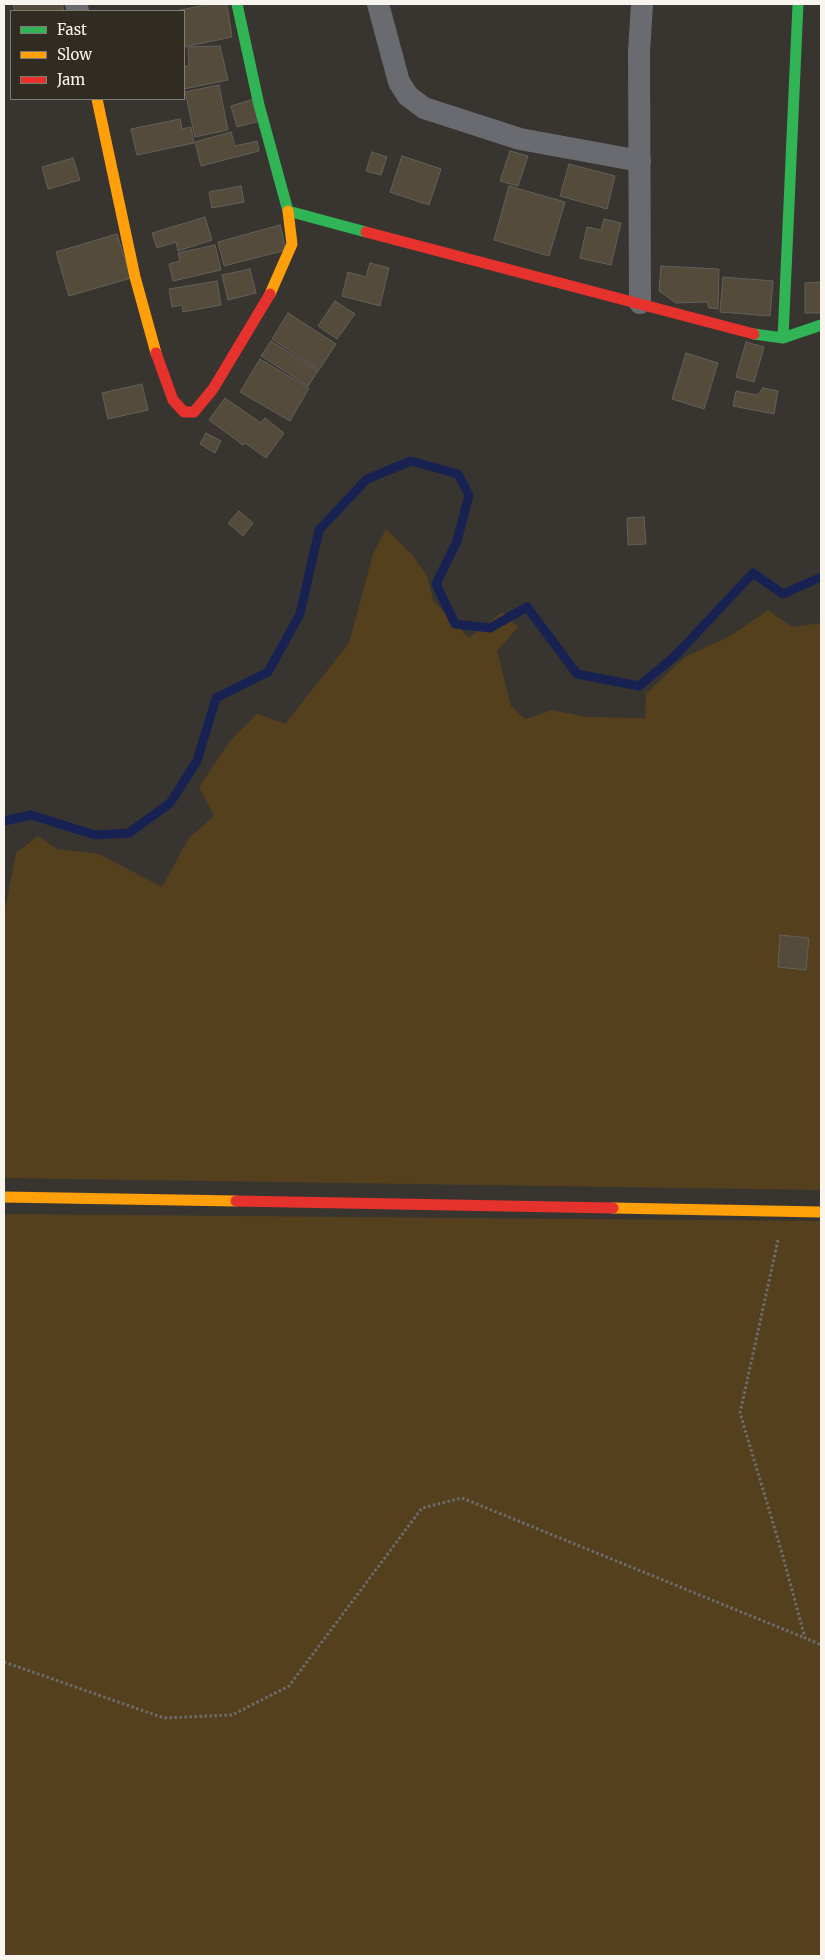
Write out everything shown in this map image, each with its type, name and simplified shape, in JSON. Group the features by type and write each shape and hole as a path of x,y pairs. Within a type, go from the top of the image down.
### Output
{"street":[{"path":"97,100 135,277 161,369 173,400 184,412 194,412 213,390 264,306 292,244 288,211 259,105 237,4"},
{"path":"378,4 399,82 408,96 424,108 520,139 640,161"},
{"path":"640,303 640,52 642,4"},
{"path":"783,338 798,4"},
{"path":"288,211 766,337 783,338 821,325"},
{"path":"4,1197 821,1212"}],"path":[{"path":"784,1212 740,1413 805,1638"},
{"path":"4,1662 164,1718 232,1715 289,1686 422,1508 462,1498 821,1645"}],"shaded area":[{"path":"386,529 411,553 427,576 433,600 469,638 502,612 518,627 497,651 511,706 525,719 552,710 586,717 645,718 646,694 685,657 732,635 768,610 792,627 821,623 821,1190 4,1178 4,915 16,853 38,836 57,849 99,854 162,887 189,838 214,816 199,787 230,741 257,714 285,724 349,643 373,554"},
{"path":"4,1214 821,1221 821,1956 4,1956"}],"building":[{"path":"13,4 62,4 64,10 15,10"},
{"path":"211,4 227,4 232,37 185,47 185,10 180,10"},
{"path":"220,46 228,80 185,89 185,67 189,65 188,47"},
{"path":"219,85 228,130 195,137 185,92"},
{"path":"254,99 260,121 237,127 231,106"},
{"path":"180,119 182,129 191,127 194,143 137,155 131,129"},
{"path":"231,132 235,146 257,141 259,151 201,166 195,142"},
{"path":"510,151 528,156 518,186 500,181"},
{"path":"372,152 387,157 381,175 366,171"},
{"path":"402,156 441,169 429,205 390,192"},
{"path":"73,158 80,180 48,189 42,167"},
{"path":"569,164 615,176 607,209 560,196"},
{"path":"241,186 244,202 212,208 209,192"},
{"path":"509,186 565,202 549,256 494,240"},
{"path":"205,217 212,240 178,251 176,242 157,248 152,233"},
{"path":"604,219 621,223 611,265 580,258 587,227 601,230"},
{"path":"280,225 286,250 224,266 218,242"},
{"path":"117,234 131,278 69,296 56,252"},
{"path":"215,245 221,270 173,281 169,264 180,261 178,253"},
{"path":"370,263 389,268 380,306 342,296 348,272 366,277"},
{"path":"661,266 719,269 718,309 709,308 707,302 676,303 659,291"},
{"path":"250,269 256,293 228,300 222,275"},
{"path":"723,277 773,281 770,316 720,312"},
{"path":"217,281 221,305 183,312 182,305 172,307 169,289"},
{"path":"821,282 821,313 805,313 805,283"},
{"path":"335,301 355,314 337,339 318,326"},
{"path":"288,313 336,344 319,370 272,339"},
{"path":"271,341 318,371 308,386 261,356"},
{"path":"746,342 764,347 754,382 736,377"},
{"path":"686,353 718,363 704,409 672,399"},
{"path":"260,359 309,388 290,421 240,392"},
{"path":"142,384 148,410 108,419 102,393"},
{"path":"763,388 778,391 774,414 733,406 736,391 757,395"},
{"path":"225,398 261,423 265,418 284,433 266,458 245,443 243,445 209,420"},
{"path":"206,433 221,441 215,453 200,444"},
{"path":"239,511 253,523 243,536 228,523"},
{"path":"644,517 646,544 628,545 627,518"},
{"path":"780,935 809,938 806,970 778,967"}],"waterway":[{"path":"4,821 31,815 95,835 129,833 170,803 197,761 216,698 268,672 300,614 319,530 367,479 411,461 458,474 469,495 457,541 436,584 455,624 490,628 527,607 577,674 639,686 674,657 753,573 783,594 821,577"}],"traffic: fast":[{"path":"237,4 259,105 288,211 366,232"},
{"path":"783,338 798,4"},
{"path":"754,334 783,338 821,325"}],"traffic: slow":[{"path":"97,100 135,277 156,353"},
{"path":"270,294 292,244 288,211"},
{"path":"4,1197 236,1201"},
{"path":"613,1208 821,1212"}],"traffic: jam":[{"path":"366,232 754,334"},
{"path":"156,353 173,400 184,412 194,412 213,389 270,294"},
{"path":"236,1201 613,1208"}]}
